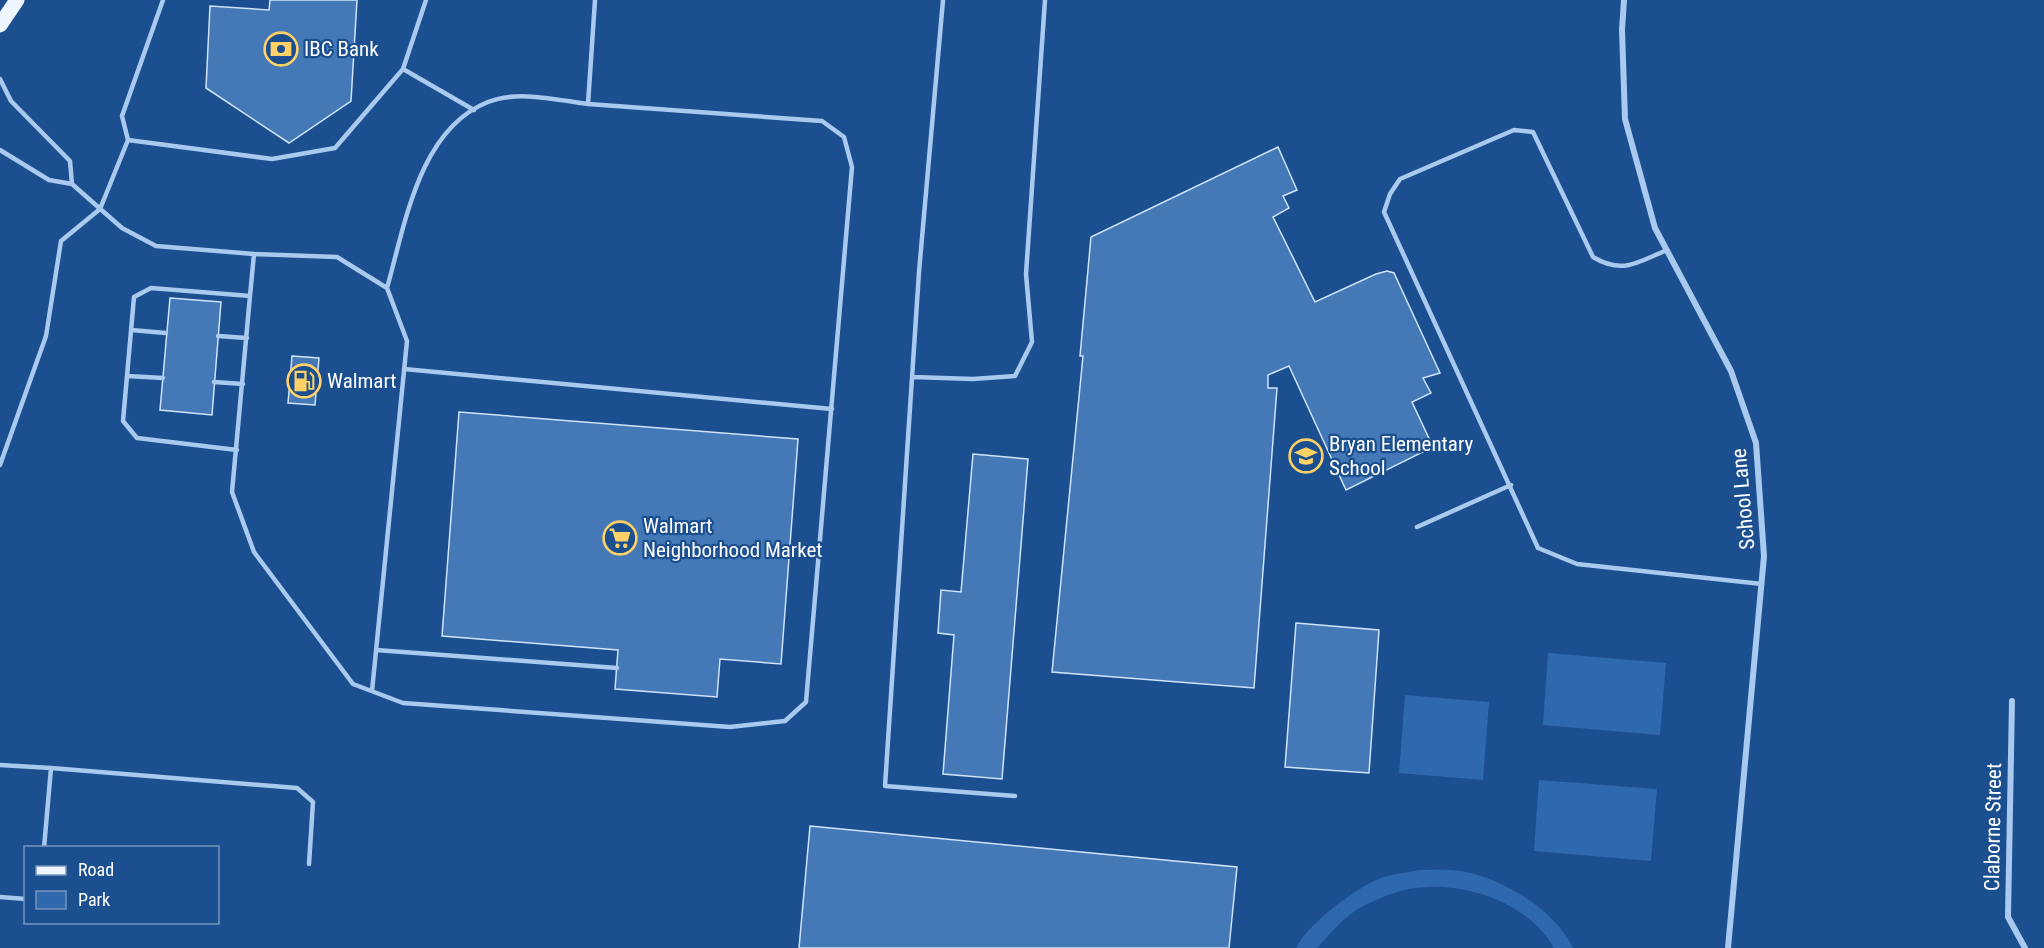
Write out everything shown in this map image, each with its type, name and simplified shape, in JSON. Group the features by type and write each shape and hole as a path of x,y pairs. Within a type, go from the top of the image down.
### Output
{"main road":[{"path":"0,25 14,2"}],"street":[{"name":"School Lane","path":"1624,0 1622,30 1625,119 1655,228 1731,370 1756,443 1764,556 1728,948"},
{"name":"Claborne Street","path":"2012,701 2008,917 2025,948"}],"lane":[{"path":"0,465 46,336 61,241 100,209 128,140 122,116 163,0"},
{"path":"128,140 272,159 335,148 403,69 426,0"},
{"path":"588,104 595,0"},
{"path":"943,0 919,272 885,786 1015,796"},
{"path":"913,377 973,379 1015,376 1032,342 1026,274 1046,0"},
{"path":"403,69 474,110"},
{"path":"0,79 11,101 70,161 72,184"},
{"path":"254,254 232,492 254,552 353,684 403,703 730,728 785,721 806,702 852,167 844,137 822,121 523,97 489,101 451,124 419,177 387,288 407,341 372,691"},
{"path":"1667,250 1627,267 1608,266 1593,257 1533,132 1514,130 1400,180 1390,194 1384,212 1538,549 1577,564 1762,584"},
{"path":"0,150 49,180 72,184 122,228 156,246 254,254 337,257 387,288"},
{"path":"237,450 137,438 123,421 134,297 151,288 250,296"},
{"path":"131,330 166,333"},
{"path":"218,336 247,338"},
{"path":"404,369 832,409"},
{"path":"127,376 163,378"},
{"path":"214,382 243,384"},
{"path":"1417,526 1510,485"},
{"path":"376,651 617,668"},
{"path":"0,765 297,788 313,802 309,864"},
{"path":"45,846 51,768"},
{"path":"0,897 24,899"}],"green space":[{"path":"1548,653 1666,663 1660,735 1543,725"},
{"path":"1405,695 1489,702 1483,780 1399,773"},
{"path":"1539,780 1657,789 1651,861 1534,851"},
{"path":"1420,870 1466,872 1513,890 1528,899 1555,922 1573,948 1554,948 1544,933 1530,920 1499,901 1463,890 1419,887 1387,895 1358,909 1317,948 1296,948 1320,919 1353,893 1379,879"}],"building":[{"name":"IBC Bank","path":"270,0 357,0 351,101 289,143 206,88 210,6 269,10"},
{"path":"1278,147 1297,190 1283,196 1289,208 1273,217 1315,302 1376,274 1387,271 1394,273 1440,373 1423,378 1431,393 1412,402 1433,447 1346,490 1289,366 1268,375 1268,388 1277,388 1254,688 1052,672 1083,356 1080,356 1091,237"},
{"path":"170,298 221,302 212,415 160,410"},
{"name":"Walmart","path":"292,356 319,358 315,405 288,403"},
{"name":"Walmart Neighborhood Market","path":"459,412 798,439 781,664 720,659 717,697 615,689 618,650 442,636"},
{"path":"973,454 1028,459 1002,779 943,774 954,635 938,633 941,590 961,592"},
{"path":"1296,623 1379,630 1369,773 1285,767"},
{"path":"810,826 1237,867 1229,948 799,948"}],"place":[{"name":"IBC Bank","path":"281,49"},
{"name":"Walmart","path":"304,381"},
{"name":"Bryan Elementary School","path":"1306,456"},
{"name":"Walmart Neighborhood Market","path":"620,538"}]}
